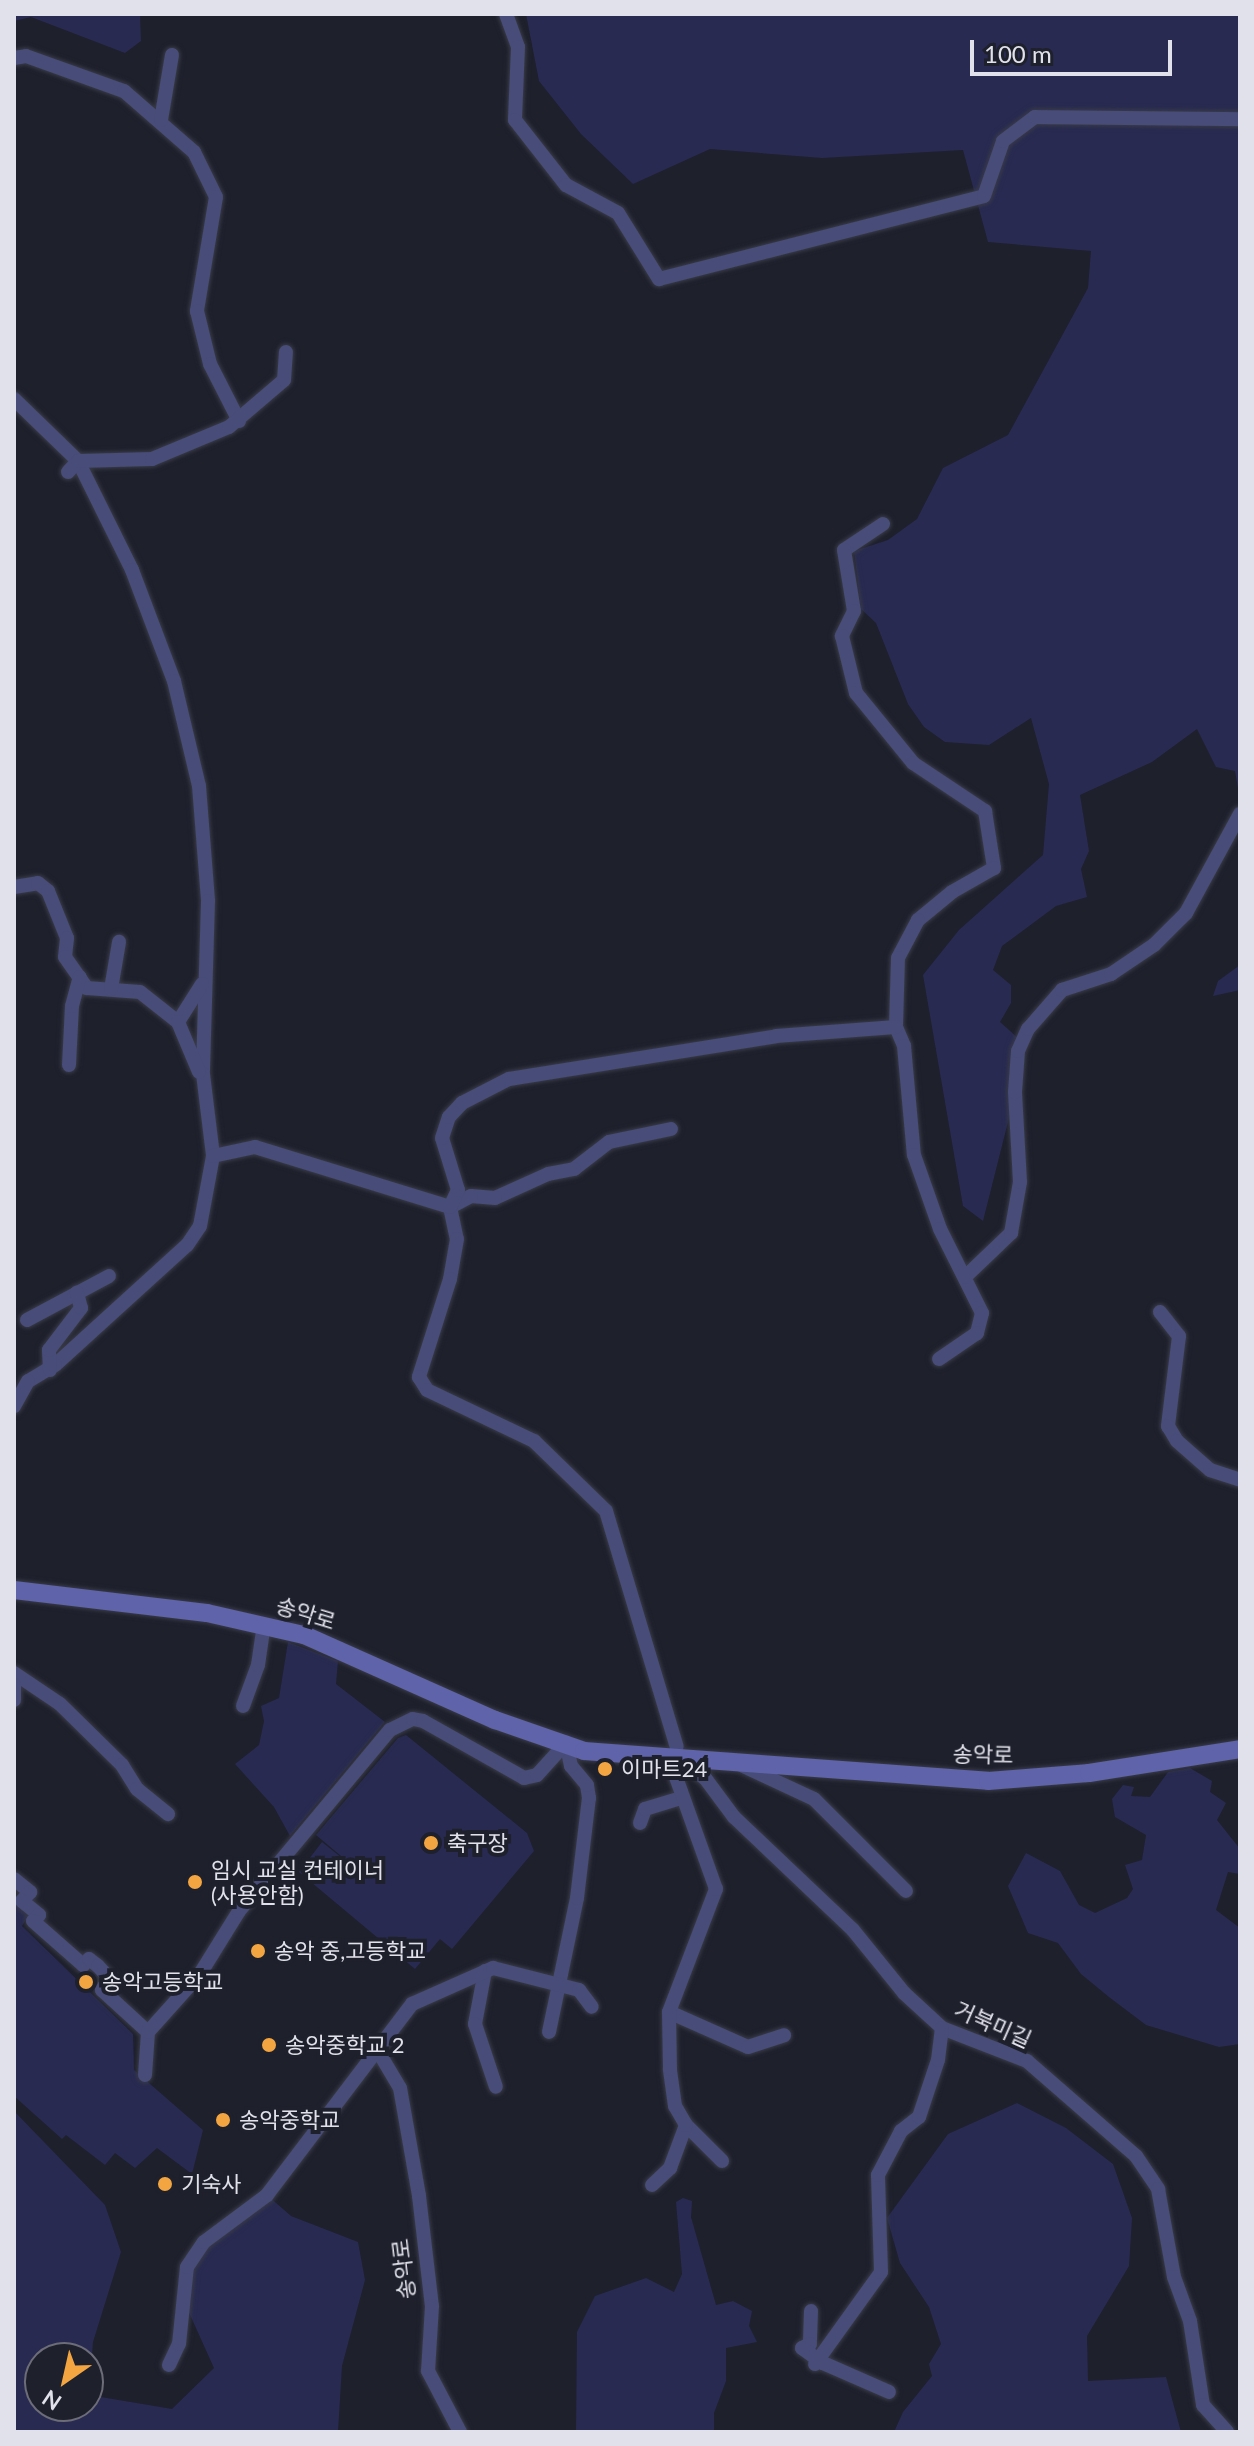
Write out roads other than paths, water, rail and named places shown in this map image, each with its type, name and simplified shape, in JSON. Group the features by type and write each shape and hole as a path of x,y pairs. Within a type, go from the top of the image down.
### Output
{"main road":[{"path":"14,1581 154,1599 294,1625 539,1727 672,1755 1005,1774 1240,1742"},
{"name":"송악로","path":"14,1590 264,1624 343,1650 495,1720 584,1751 724,1758 988,1781 1089,1773 1240,1749"}],"street":[{"path":"506,14 518,47 515,120 566,185 618,213 659,279 984,196 1003,141 1035,117 1240,119"},
{"path":"161,120 172,55"},
{"path":"14,58 26,56 124,91 161,120 194,152 216,197 197,311 210,364 239,421"},
{"path":"73,466 152,459 239,421 284,380 286,352"},
{"path":"14,399 73,466 132,570 174,681 199,786 208,901 202,984 204,1083 213,1156 200,1226 187,1245 50,1370 28,1381 16,1398"},
{"path":"883,524 844,550 854,611 842,636 856,693 913,763 985,811 994,868 952,892 918,920 898,958 896,1027 904,1046 914,1155 940,1229 965,1277 982,1323 939,1359"},
{"path":"965,1277 1011,1233 1020,1182 1015,1092 1018,1051 1028,1029 1062,990 1111,974 1154,945 1186,913 1240,814"},
{"path":"14,887 38,883 48,891 67,938 65,957 80,977 98,992 111,989 140,992 178,1022 204,1083"},
{"path":"111,989 119,942"},
{"path":"69,1065 72,1006 80,977"},
{"path":"178,1022 202,984"},
{"path":"722,2161 686,2125 675,2106 670,2069 669,2012 716,1889 681,1798 606,1511 534,1441 427,1390 419,1377 450,1279 457,1239 450,1207 458,1190 442,1138 449,1117 462,1103 509,1079 776,1036 896,1027"},
{"path":"213,1156 255,1147 450,1207 471,1196 495,1198 548,1174 574,1169 609,1142 671,1129"},
{"path":"27,1320 109,1276"},
{"path":"50,1370 49,1350 81,1308 77,1293"},
{"path":"1160,1312 1179,1336 1168,1426 1177,1441 1210,1470 1240,1480"},
{"path":"243,1706 258,1665 264,1624"},
{"path":"14,1673 60,1704 122,1765 137,1789 168,1814"},
{"path":"14,1685 14,1700"},
{"path":"145,2075 148,2032 200,1974 239,1911 390,1730 413,1719 423,1721 524,1778 537,1775 566,1743"},
{"path":"549,2032 577,1898 589,1798 587,1785 571,1766 566,1743"},
{"name":"거북미길","path":"672,1755 705,1778 734,1817 853,1930 904,1993 942,2028 1027,2061 1136,2156 1158,2189 1174,2277 1190,2321 1203,2405 1227,2432"},
{"name":"송악로","path":"724,1758 814,1799 906,1891"},
{"path":"640,1823 645,1809 681,1798"},
{"path":"14,1879 30,1892 22,1901 39,1915 33,1921 83,1965 89,1959 98,1966 109,1978 102,1990 148,2032"},
{"path":"485,1971 475,2024 496,2087"},
{"path":"169,2365 179,2344 187,2267 204,2242 267,2195 412,2004 485,1971 559,1983 579,1990 592,2007"},
{"path":"669,2012 748,2047 784,2035"},
{"path":"816,2362 881,2272 878,2175 901,2131 919,2117 935,2073 942,2028"},
{"name":"송악로","path":"378,2051 400,2088 419,2196 432,2306 428,2371 460,2432"},
{"path":"652,2185 670,2168 686,2125"},
{"path":"811,2311 810,2344 802,2348 816,2362 889,2392"}],"place":[{"name":"이마트24","path":"605,1769"},
{"name":"축구장","path":"431,1843"},
{"name":"임시 교실 컨테이너 (사용안함)","path":"195,1882"},
{"name":"송악 중,고등학교","path":"258,1951"},
{"name":"송악고등학교","path":"86,1982"},
{"name":"송악중학교 2","path":"269,2045"},
{"name":"송악중학교","path":"223,2120"},
{"name":"기숙사","path":"165,2184"}]}
